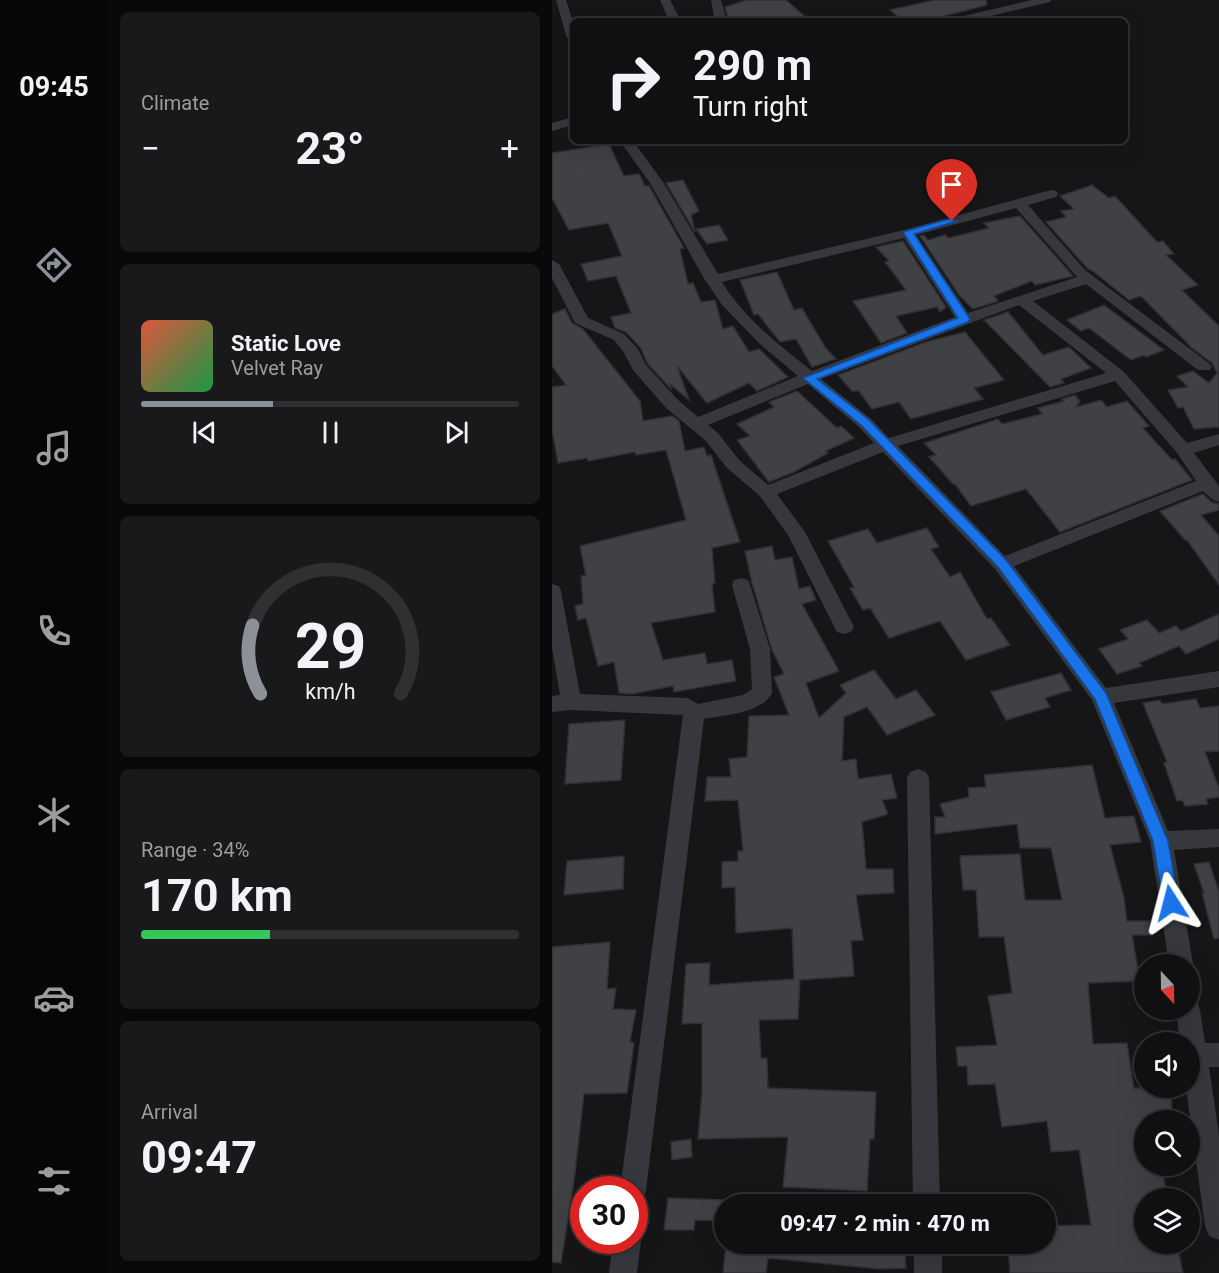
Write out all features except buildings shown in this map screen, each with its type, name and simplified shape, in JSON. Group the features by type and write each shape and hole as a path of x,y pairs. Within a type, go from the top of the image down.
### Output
{"street":[{"path":"561,0 570,28"},
{"path":"664,0 673,18"},
{"path":"716,0 721,18"},
{"path":"968,18 1046,0"},
{"path":"552,127 570,122"},
{"path":"628,144 656,182 712,280 728,302 758,333 887,444 1002,564 1101,697 1161,841 1179,954"},
{"path":"712,280 908,232 1050,194"},
{"path":"1019,203 1087,279 1102,288 1204,367"},
{"path":"908,232 964,319"},
{"path":"552,264 582,321 619,337 630,349 639,367 672,404 712,437 733,464 766,492 796,532 844,627"},
{"path":"696,424 964,319 1021,298 1087,279"},
{"path":"1002,564 1213,490 1184,450 1118,375 1021,298"},
{"path":"766,492 887,444 1118,375"},
{"path":"1184,450 1219,439"},
{"path":"694,713 748,702 762,693 760,650 741,585"},
{"path":"552,591 562,703 687,706 694,713"},
{"path":"1101,697 1219,679"},
{"path":"635,1176 694,713"},
{"path":"918,778 927,1194"},
{"path":"1161,841 1219,838"},
{"path":"1192,1020 1207,1055 1219,1226"},
{"path":"623,1273 625,1254"},
{"path":"928,1254 928,1273"}],"route":[{"path":"952,221 908,232 964,319 809,378 865,423 887,444 1002,564 1101,697 1161,841 1171,903"}]}
